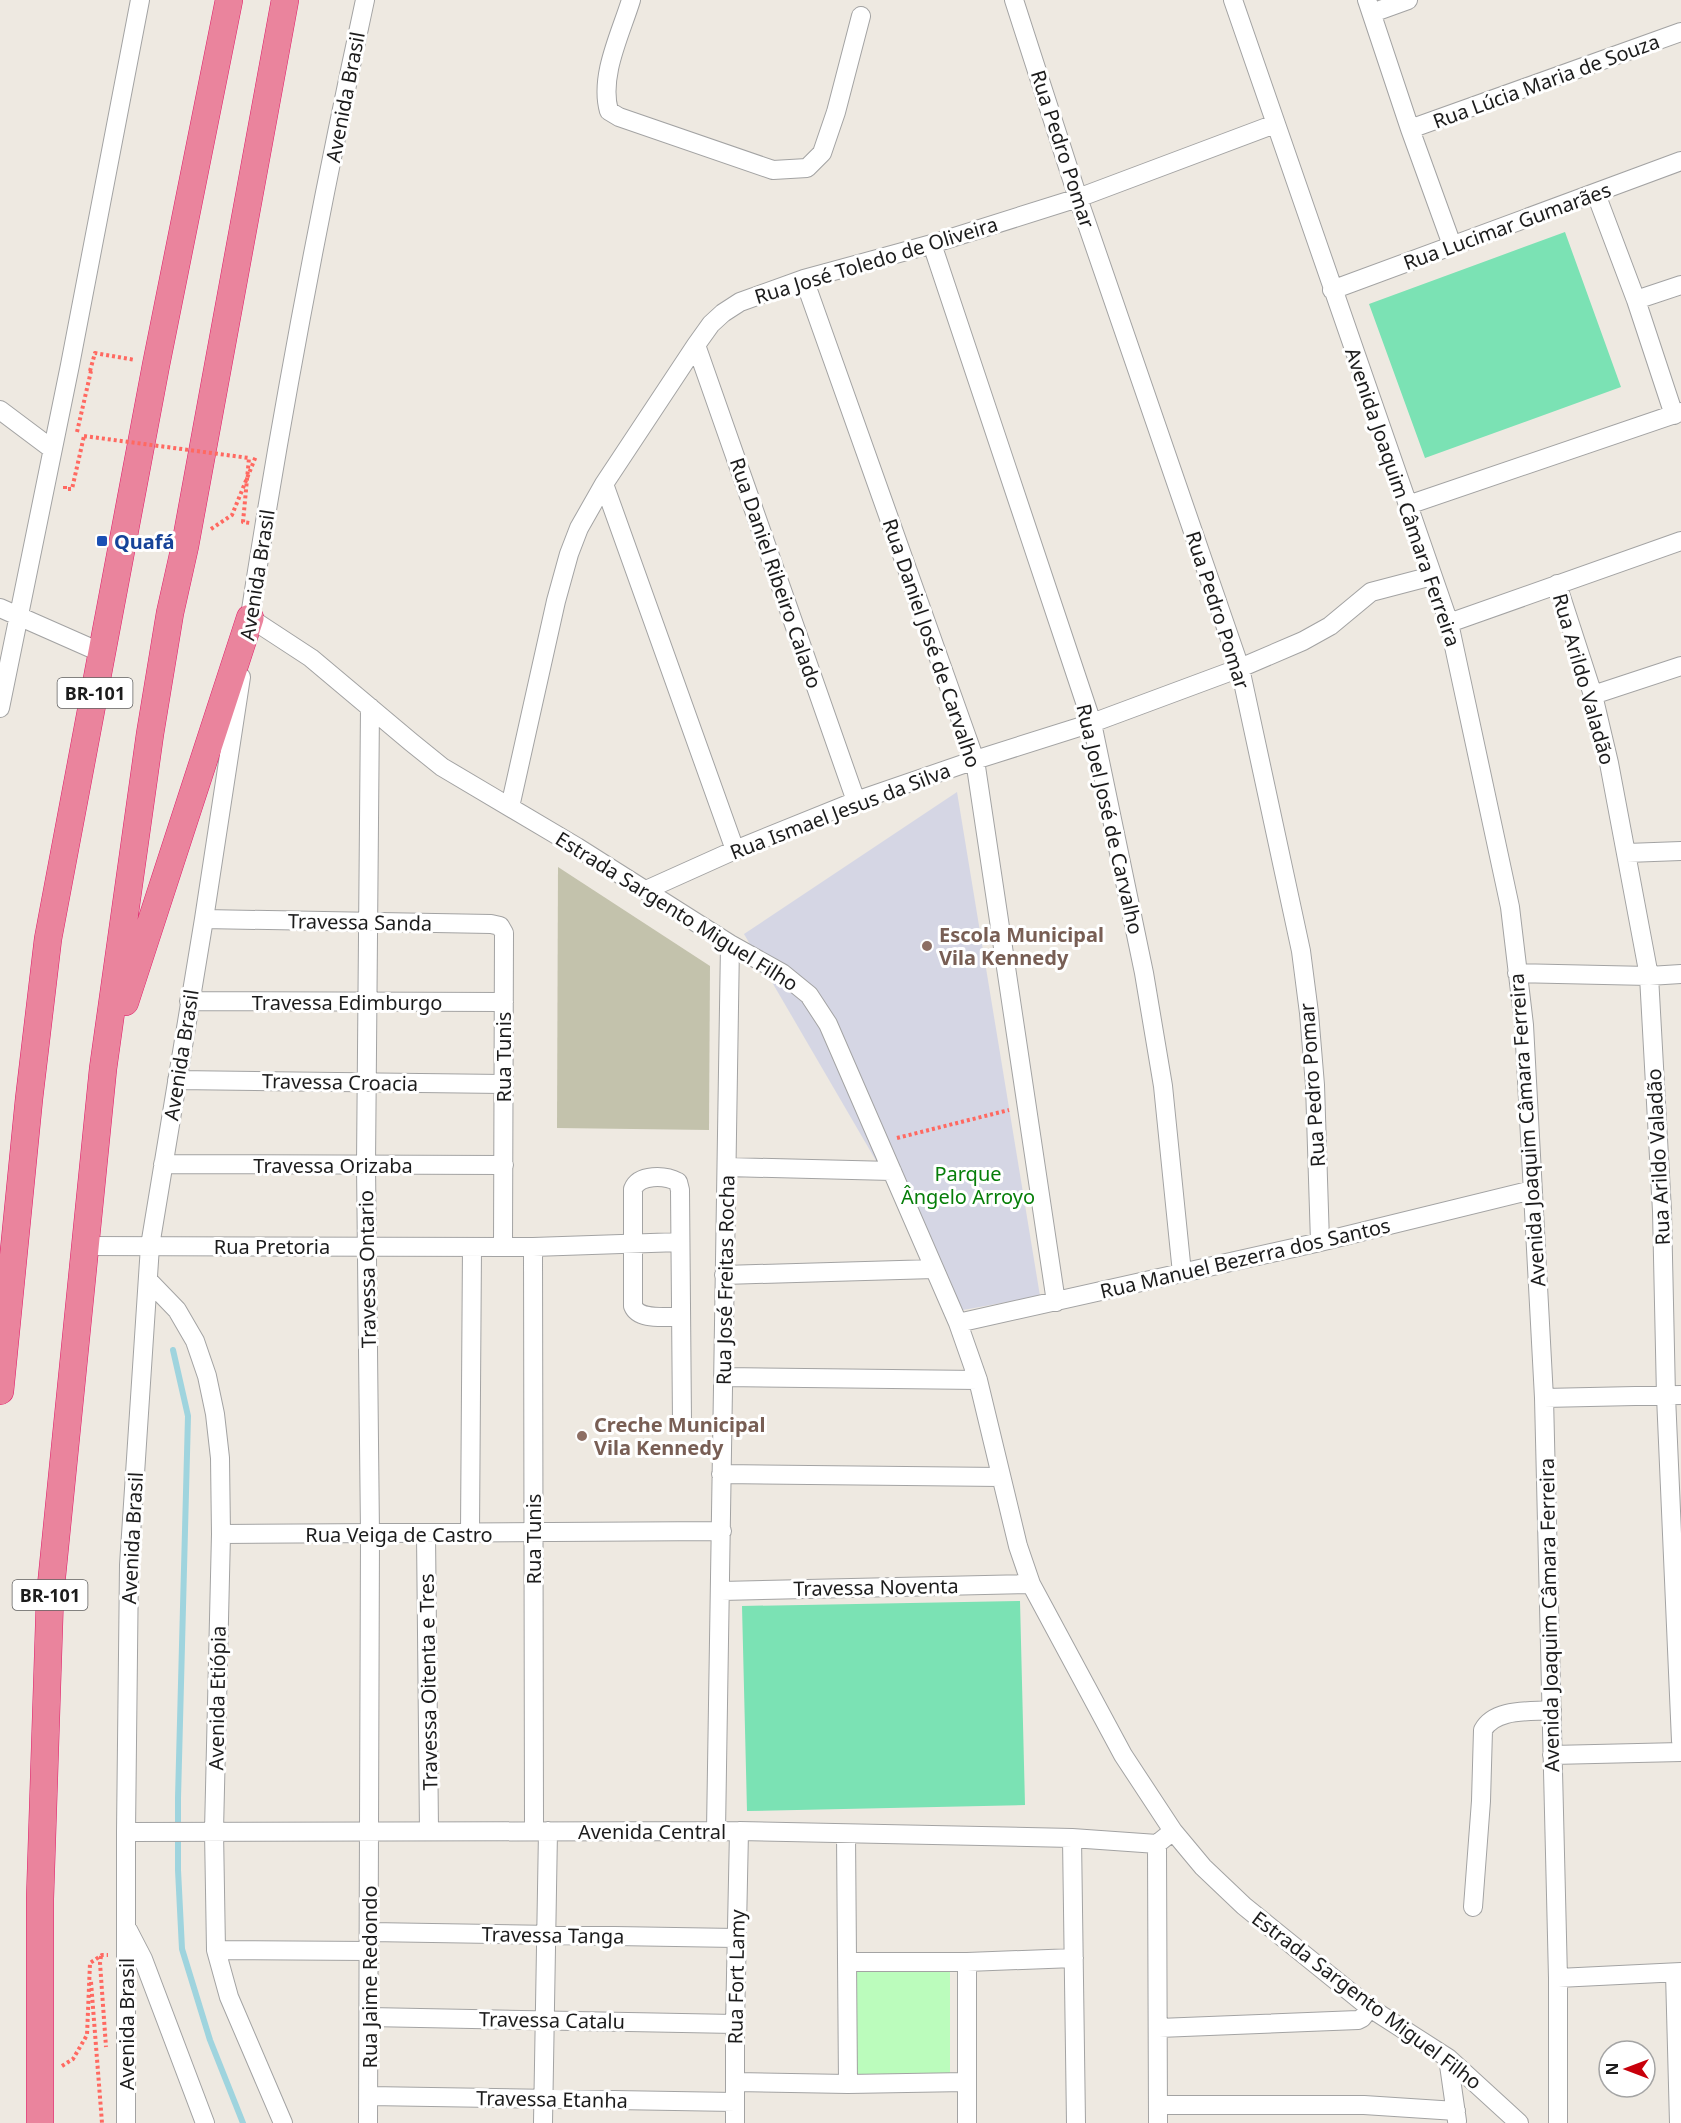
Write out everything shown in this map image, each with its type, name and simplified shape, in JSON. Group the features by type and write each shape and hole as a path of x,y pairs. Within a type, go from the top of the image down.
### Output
{"highway":[{"name":"BR-101","path":"0,1391 29,1099 48,939 156,365 229,0"},
{"name":"BR-101","path":"40,2123 40,1899 50,1596 103,1069 150,734 170,613 185,546 285,0"},
{"path":"103,1069 250,618"}],"street":[{"path":"0,708 70,365 140,0"},
{"name":"Avenida Brasil","path":"126,2123 129,1565 150,1246 279,438 346,86 365,0"},
{"path":"631,0 609,70 606,99 609,111 619,117 773,170 807,168 822,153 836,112 861,16"},
{"name":"Rua Pedro Pomar","path":"1014,0 1078,198 1240,668 1302,962 1315,1085 1320,1242"},
{"name":"Avenida Joaquim Câmara Ferreira","path":"1233,0 1449,623 1510,907 1524,1025 1544,1398 1558,1977 1558,2123"},
{"path":"1408,0 1370,7 1410,129 1452,245"},
{"name":"Rua Lúcia Maria de Souza","path":"1410,129 1681,32"},
{"name":"Rua José Toledo de Oliveira","path":"510,807 556,601 579,528 604,484 696,345 711,324 723,313 740,302 804,279 932,244 1078,198 1275,124"},
{"name":"Rua Lucimar Gumarães","path":"1332,290 1681,161"},
{"path":"1408,505 1678,413 1596,194"},
{"name":"Rua Joel José de Carvalho","path":"932,244 1092,723 1146,984 1162,1086 1182,1273"},
{"name":"Rua Daniel José de Carvalho","path":"804,279 975,760 1056,1302"},
{"path":"1635,300 1681,285"},
{"name":"Rua Daniel Ribeiro Calado","path":"696,345 856,801"},
{"path":"0,410 52,449"},
{"path":"604,484 735,850"},
{"path":"1449,623 1681,541"},
{"name":"Rua Ismael Jesus da Silva","path":"646,890 735,850 856,801 1092,723 1240,668 1330,626 1371,592 1432,576"},
{"name":"Rua Arildo Valadão","path":"1557,584 1593,695 1610,763 1649,976 1673,1396 1681,1741"},
{"path":"0,608 102,653"},
{"name":"Estrada Sargento Miguel Filho","path":"250,618 311,658 442,766 730,944 782,973 809,995 828,1024 958,1323 978,1380 1018,1546 1030,1584 1124,1755 1173,1831 1203,1867 1244,1906 1364,2014 1448,2058 1519,2123"},
{"path":"1593,695 1681,666"},
{"name":"Travessa Ontario","path":"370,707 366,1165 370,1831"},
{"path":"1627,853 1681,851"},
{"name":"Travessa Sanda","path":"204,919 491,924 500,926 504,933 504,940"},
{"name":"Rua Tunis","path":"503,1247 504,940"},
{"name":"Rua José Freitas Rocha","path":"716,1831 730,944"},
{"path":"1517,973 1649,976 1681,974"},
{"name":"Travessa Edimburgo","path":"189,1001 504,1002"},
{"name":"Travessa Croacia","path":"177,1080 503,1084"},
{"name":"Travessa Orizaba","path":"163,1164 504,1165"},
{"path":"727,1167 892,1171"},
{"path":"680,1317 642,1316 635,1311 632,1242 633,1189 635,1184 644,1178 671,1178 678,1182 680,1190 682,1421"},
{"name":"Rua Manuel Bezerra dos Santos","path":"958,1323 1320,1242 1532,1190"},
{"name":"Rua Pretoria","path":"84,1246 533,1247 680,1242"},
{"path":"470,1533 472,1247"},
{"name":"Rua Tunis","path":"533,1247 533,1533 541,1831 547,1935 543,2123"},
{"path":"724,1275 934,1269"},
{"name":"Avenida Etiópia","path":"148,1280 177,1310 195,1341 207,1376 215,1414 220,1458 221,1534 214,1831 216,1950 229,1997 283,2123"},
{"path":"723,1377 978,1380"},
{"path":"1544,1398 1673,1396"},
{"path":"721,1474 1001,1477"},
{"name":"Rua Veiga de Castro","path":"221,1534 722,1531"},
{"name":"Travessa Oitenta e Tres","path":"426,1534 429,1831"},
{"name":"Travessa Noventa","path":"721,1591 1030,1584"},
{"path":"1473,1907 1481,1801 1483,1730 1493,1718 1506,1714 1552,1710"},
{"path":"1552,1755 1681,1752"},
{"name":"Avenida Central","path":"126,1832 739,1830 1072,1838 1157,1844"},
{"name":"Rua Fort Lamy","path":"735,2123 739,1830"},
{"name":"Rua Jaime Redondo","path":"368,2123 370,1831"},
{"path":"1173,1831 1157,1844 1158,2114 1364,2105 1457,2117 1448,2058"},
{"path":"846,1834 848,2084"},
{"path":"1072,1838 1076,2123"},
{"path":"126,1925 143,1959 205,2123"},
{"name":"Travessa Tanga","path":"370,1932 736,1938"},
{"path":"216,1950 370,1951"},
{"path":"848,1962 967,1962 1074,1958"},
{"path":"967,1962 967,2123"},
{"path":"1558,1977 1678,1972 1679,2123"},
{"path":"1159,2028 1364,2014"},
{"name":"Travessa Catalu","path":"369,2017 735,2024"},
{"path":"735,2082 848,2084 966,2082"},
{"name":"Travessa Etanha","path":"369,2096 735,2102"}],"path":[{"path":"76,435 95,353 156,365"},
{"path":"70,365 91,371"},
{"path":"67,478 64,489 72,489 84,435 249,458 243,522 250,523"},
{"path":"185,546 232,515 264,437 279,438"},
{"path":"880,1142 1027,1105"},
{"path":"90,1963 102,1955 126,1953"},
{"path":"102,1955 100,1963 106,2054"},
{"path":"39,2073 53,2072 73,2059 87,2035 90,1963"},
{"path":"90,1963 102,2123"}],"shaded area":[{"path":"957,792 1040,1296 963,1310 744,934"},
{"path":"558,867 710,966 709,1130 557,1128"}],"green space":[{"path":"1565,232 1621,387 1425,458 1369,304"},
{"path":"1020,1601 1025,1805 747,1811 742,1606"},
{"path":"950,1966 950,2076 854,2076 851,1968"}],"waterway":[{"path":"173,1350 188,1416 178,1798 178,1870 182,1949 210,2040 243,2123"}],"place":[{"name":"Quafá","path":"102,541"},
{"name":"Escola Municipal Vila Kennedy","path":"927,946"},
{"name":"Creche Municipal Vila Kennedy","path":"582,1436"}],"park label":[{"name":"Parque Ângelo Arroyo","path":"968,1184"}]}
